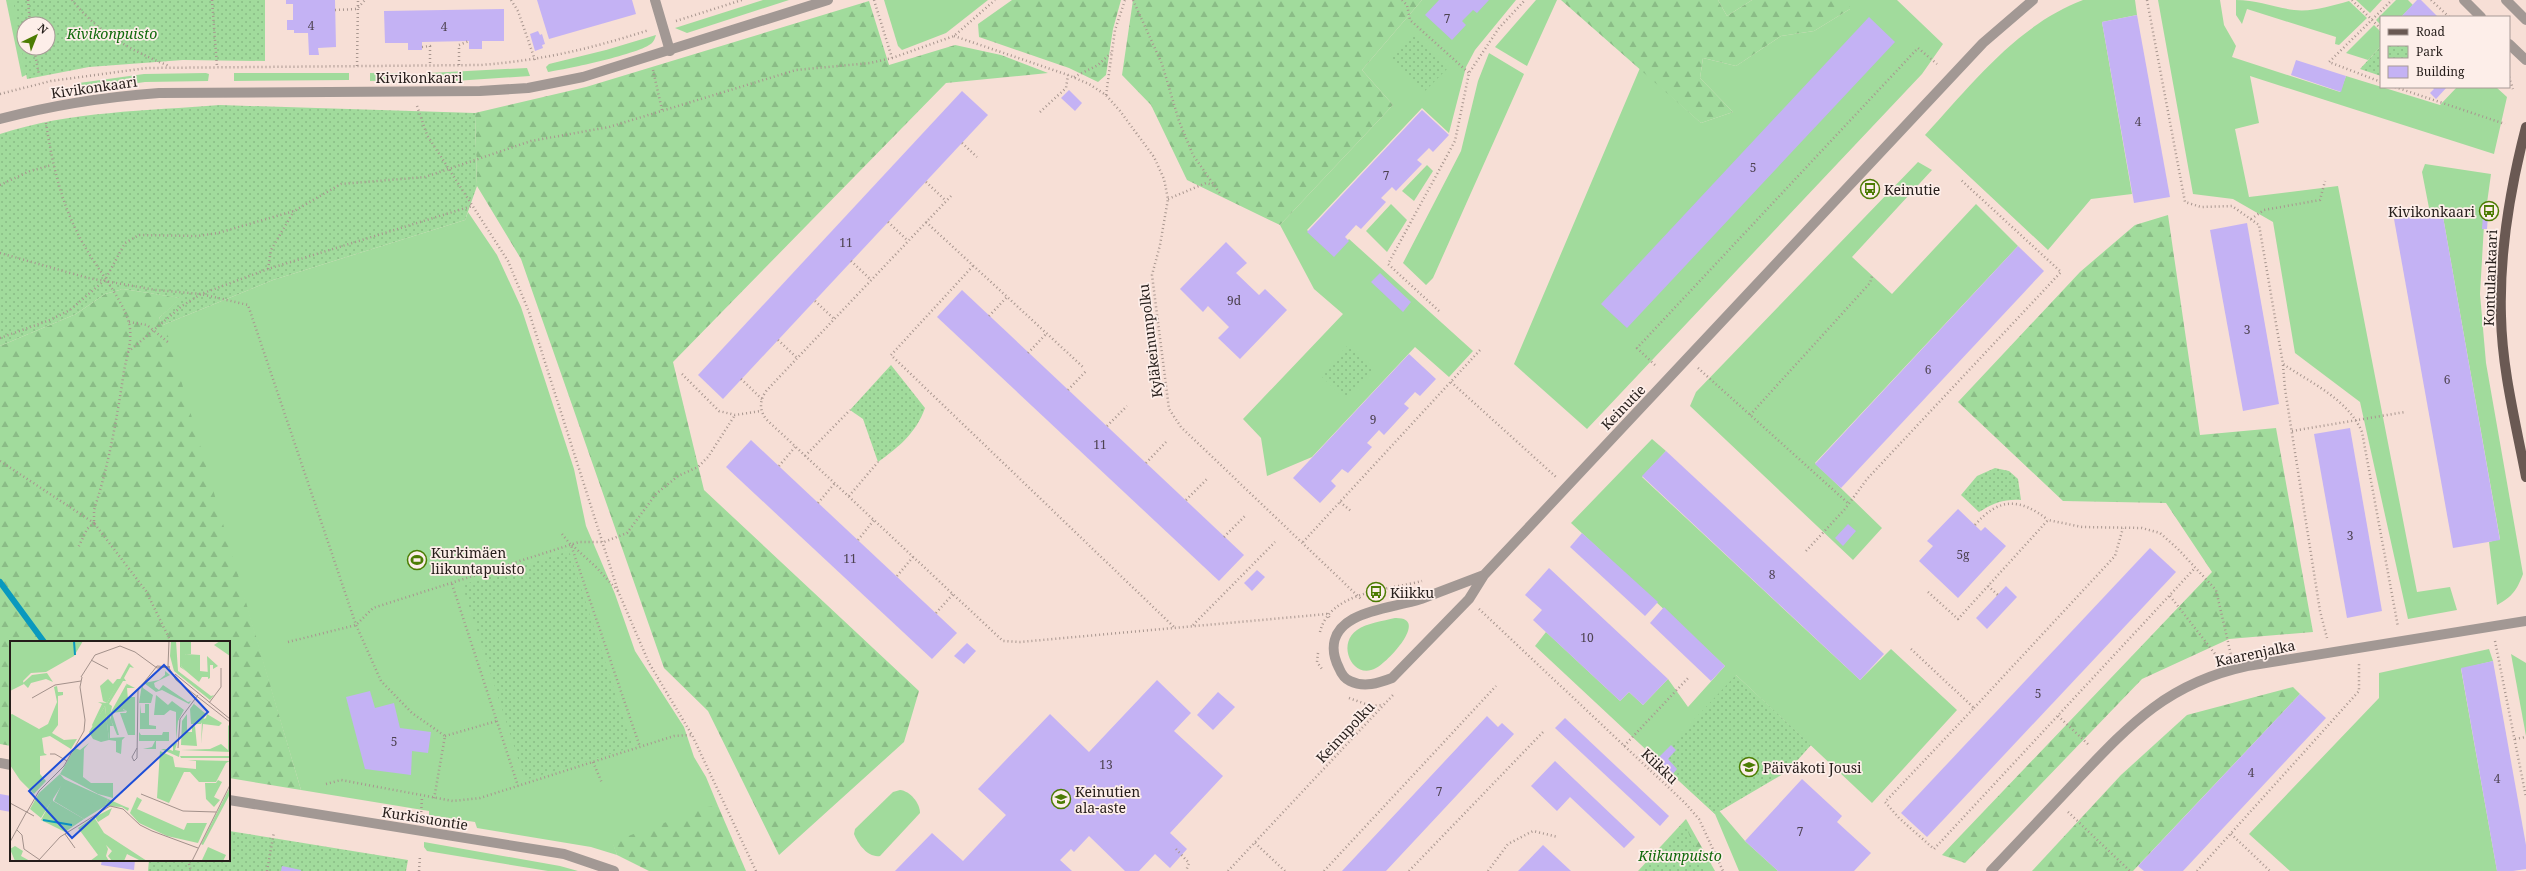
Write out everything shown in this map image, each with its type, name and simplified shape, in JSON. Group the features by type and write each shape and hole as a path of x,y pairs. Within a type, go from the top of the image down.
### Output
{"main road":[{"name":"Kontulankaari","path":"2526,127 2508,205 2503,252 2501,316 2506,370 2526,477"}],"street":[{"path":"655,0 670,50"},
{"name":"Kivikonkaari","path":"0,119 58,105 109,96 160,93 480,91 528,88 583,77 828,0"},
{"name":"Keinutie","path":"1484,575 1420,599 1366,614 1354,619 1340,629 1333,642 1334,657 1341,674 1350,681 1363,684 1375,684 1392,678 1469,599 1484,575 1983,43 2033,0"},
{"path":"2464,0 2480,16"},
{"path":"2506,0 2526,20"},
{"path":"2510,45 2526,60"},
{"name":"Kaarenjalka","path":"1991,871 2127,727 2155,705 2182,688 2231,669 2526,621"},
{"path":"0,763 10,765"},
{"name":"Kurkisuontie","path":"230,800 564,854 614,871"}],"path":[{"path":"28,0 29,16"},
{"path":"72,0 88,18 126,47 172,68"},
{"path":"212,0 217,66"},
{"path":"357,66 358,0"},
{"path":"335,10 357,9 365,0"},
{"path":"511,0 518,11 535,60"},
{"path":"672,23 734,1 742,0"},
{"path":"874,0 892,58"},
{"path":"0,338 50,320 70,310 105,280 125,243 139,235 198,236 218,233 294,211 341,184 425,176 448,170 531,141 609,126 796,70 870,63 892,58 954,36 995,0"},
{"path":"1106,95 1115,30 1125,0"},
{"path":"1133,0 1162,64 1179,121 1193,155 1221,195"},
{"path":"1402,0 1407,5 1410,20 1469,73"},
{"path":"1439,311 1388,264 1455,141 1469,73 1499,28 1525,0"},
{"path":"2147,0 2185,202 2200,207 2232,206 2259,225 2283,364 2320,611 2331,653"},
{"path":"2352,0 2380,28"},
{"path":"2380,82 2329,62 2392,0"},
{"path":"2431,0 2448,16"},
{"path":"0,94 51,81 96,73 172,68 217,66 430,66 535,60 609,43 656,28"},
{"name":"Kyläkeinunpolku","path":"954,36 1068,75 1106,95 1154,157 1164,180 1168,199 1160,245 1152,275 1169,409 1181,427 1360,596 1366,614"},
{"path":"459,65 459,45 469,41"},
{"path":"422,47 430,46 430,66"},
{"path":"1655,365 1637,348 1918,48 1937,64"},
{"path":"1074,78 1098,65 1112,53"},
{"path":"35,56 39,75"},
{"path":"650,57 662,110"},
{"path":"1040,112 1066,88 1068,75"},
{"path":"2510,81 2513,89"},
{"path":"2399,88 2505,124"},
{"path":"417,102 427,135 448,170 508,261 529,312 604,542 618,591 648,663 692,735 756,871"},
{"path":"46,122 52,165 68,214 86,248 100,267 105,280 129,322 130,338 116,428 94,510 94,523 87,529 78,548"},
{"path":"962,143 976,157"},
{"path":"0,185 30,171 52,165"},
{"path":"1806,551 1849,504 1868,479 2061,272 1961,180"},
{"path":"2250,219 2264,210 2320,200 2325,181"},
{"path":"926,182 946,201"},
{"path":"1168,199 1206,184 1214,185"},
{"path":"951,196 767,390 762,399 761,411 767,420 1003,640 1020,642 1193,625 1327,614 1340,629"},
{"path":"128,353 182,306 201,294 268,269 472,206"},
{"path":"268,269 271,250 294,211"},
{"path":"888,222 908,241"},
{"path":"926,222 1083,367"},
{"path":"0,253 88,278 156,290 201,294 248,305 356,624 381,681 412,713 445,736"},
{"path":"851,261 871,280"},
{"path":"973,266 891,355 1175,627"},
{"path":"1750,415 1870,283 1872,276"},
{"path":"989,316 1007,297"},
{"path":"815,301 834,319"},
{"path":"129,322 154,329 169,343"},
{"path":"1028,353 1047,333"},
{"path":"778,340 797,358"},
{"path":"1303,542 1481,349"},
{"path":"1688,359 1849,504"},
{"path":"2283,364 2347,407 2357,420 2362,432 2401,641"},
{"path":"1068,390 1087,370"},
{"path":"682,374 719,411 735,415 761,411"},
{"path":"741,380 762,399"},
{"path":"1451,382 1567,487"},
{"path":"1107,426 1127,406"},
{"path":"805,456 850,410"},
{"path":"2292,431 2405,412"},
{"path":"288,642 356,624 373,608 452,584 579,542 604,542 627,533 656,494 678,476 698,467 708,457 735,415"},
{"path":"1146,463 1166,442"},
{"path":"779,466 795,447"},
{"path":"0,461 94,523 146,591 171,641"},
{"path":"848,496 878,462"},
{"path":"1186,500 1207,479"},
{"path":"818,503 835,483"},
{"path":"1340,502 1351,512"},
{"path":"1975,525 1986,512 2006,503 2020,504 2035,509 2048,520 2082,528 2142,528 2160,533 2216,590 2231,669"},
{"path":"1224,537 1246,515"},
{"path":"858,540 874,520"},
{"path":"1928,592 1958,619 2048,520"},
{"path":"2123,528 2115,556 1885,802 1899,818 1934,849 2195,568"},
{"path":"562,534 571,545 596,567 618,591"},
{"path":"1193,625 1275,542"},
{"path":"571,545 640,747"},
{"path":"897,576 913,557"},
{"path":"452,584 518,786"},
{"path":"1988,586 1998,594"},
{"path":"936,613 953,594"},
{"path":"2170,596 2231,669"},
{"name":"Kiikku","path":"1472,612 1477,607 1699,819 1723,871"},
{"path":"2197,871 2359,691 2359,648"},
{"path":"1911,649 1974,708"},
{"path":"2500,656 2526,797"},
{"path":"1624,746 1690,676"},
{"path":"1324,871 1496,686"},
{"name":"Keinupolku","path":"1228,871 1399,689"},
{"path":"2058,716 2100,756"},
{"path":"445,736 497,721"},
{"path":"1409,871 1543,732"},
{"path":"326,784 341,780 422,797 453,801 480,798 674,736 692,735"},
{"path":"434,798 445,736"},
{"path":"2515,739 2526,737"},
{"path":"594,762 602,783"},
{"path":"420,815 422,797"},
{"path":"2057,802 2130,871"},
{"path":"1488,871 1508,844 1533,831 1558,837"},
{"path":"267,871 274,832"},
{"path":"2231,834 2270,871"},
{"path":"1255,843 1285,871"},
{"path":"1176,849 1189,863 1186,871"},
{"path":"419,871 420,856"},
{"path":"188,861 191,871"}],"green space":[{"path":"6,0 16,0 19,16 16,16 16,48"},
{"name":"Kivikonpuisto","path":"13,0 265,0 265,61 183,60 89,67 27,79 23,56 56,56 56,16 16,17"},
{"path":"763,0 789,0 687,33 675,28"},
{"path":"884,0 988,0 946,33 902,50 898,46"},
{"path":"1012,0 1121,0 1113,29 1106,75 1098,82 1069,68 979,37 978,24"},
{"path":"1133,0 1422,0 1362,70 1393,105 1280,225 1187,180 1151,105 1122,75"},
{"path":"1422,0 1516,0 1475,50 1466,67 1449,133 1422,108 1307,230 1334,255 1349,239 1473,351 1449,377 1415,347 1312,457 1267,476 1261,438 1243,419 1343,314 1314,289 1280,225 1393,105 1362,70"},
{"path":"1536,0 1557,0 1527,66 1495,47"},
{"path":"1561,0 1718,0 1727,16 1752,0 1850,0 1850,9 1814,31 1781,36 1736,66 1703,58 1700,78 1733,112 1701,123"},
{"path":"1718,0 1752,0 1727,16"},
{"path":"1850,0 1897,0 1943,44 1922,74 1587,429 1514,364 1640,68 1701,123 1733,112 1700,78 1703,58 1736,66 1781,36 1814,31 1850,9"},
{"path":"2083,0 2135,0 2137,15 2102,22 2132,194 2091,199 2048,250 1925,135 1978,76 2016,40 2037,24 2059,11"},
{"path":"2158,0 2220,0 2224,25 2236,46 2232,57 2340,92 2346,76 2380,86 2380,88 2385,88 2440,105 2456,88 2497,88 2507,97 2494,154 2250,76 2259,123 2235,129 2249,197 2338,186 2417,592 2450,587 2457,610 2408,619 2360,402 2295,353 2273,222 2233,199 2193,194"},
{"path":"2236,0 2251,1 2294,10 2322,8 2349,1 2367,18 2339,45 2335,44 2336,37 2247,9 2242,24 2236,15"},
{"path":"2356,0 2382,0 2370,13"},
{"path":"2396,0 2408,0 2413,5 2402,16 2380,16"},
{"path":"869,1 889,65 955,45 1001,55 1048,73 946,83 673,362 704,490 919,691 904,742 779,855 708,711 664,668 521,259 477,186 475,113 586,87"},
{"path":"2380,16 2380,24 2376,20"},
{"path":"2374,25 2380,31 2380,47 2368,60 2346,53"},
{"path":"1412,34 1447,69 1424,92 1389,57"},
{"path":"656,35 652,43 633,52 548,72 546,67 549,64 606,50"},
{"path":"2380,47 2380,76 2360,69"},
{"path":"1489,53 1524,74 1433,278 1426,285 1403,263 1461,151 1478,81"},
{"path":"18,56 27,56 30,73 22,77"},
{"path":"527,68 530,76 425,83 425,75 429,73"},
{"path":"234,73 349,73 349,80 234,81"},
{"path":"370,73 408,73 413,76 413,83 406,80 370,81"},
{"path":"144,74 209,74 208,81 145,82 81,91 79,83"},
{"path":"220,105 475,113 477,186 465,220 273,280 163,325 159,318 180,298 123,289 105,294 76,314 0,346 0,134 27,126 81,116"},
{"path":"1918,162 1932,170 1852,257 1892,294 1976,204 2018,246 1815,463 1882,528 1853,560 1690,406 1696,392"},
{"path":"2425,164 2491,174 2484,225 2480,294 2486,363 2523,574 2519,584 2513,592 2507,599 2497,605 2489,542 2500,539 2442,211 2430,213 2422,172"},
{"path":"1427,165 1433,171 1414,201 1402,191"},
{"path":"1391,204 1407,220 1387,252 1366,231"},
{"name":"Kurkimäen liikuntapuisto","path":"468,212 497,255 521,307 574,469 586,526 615,594 635,651 684,727 694,757 706,777 718,806 613,843 617,855 591,847 477,828 475,822 429,815 429,811 301,790 163,325 273,280 465,220"},
{"path":"2168,215 2200,435 2276,428 2313,632 2229,639 2142,679 1965,863 1942,855 2212,572 2166,503 2063,501 1958,402 2080,272 2135,225"},
{"path":"123,289 181,298 159,318 166,329 301,790 230,778 230,641 10,641 10,746 0,744 0,346 76,314 105,294"},
{"path":"1349,344 1374,368 1345,399 1320,375"},
{"path":"891,365 925,408 917,425 906,439 878,462 863,419 850,410"},
{"path":"1652,439 1666,451 1642,477 1860,680 1891,649 1957,710 1872,803 1736,675 1716,807 1745,841 1778,871 1739,871 1715,814 1535,646 1546,632 1620,701 1629,692 1643,705 1668,679 1688,707 1725,666 1571,523"},
{"path":"1995,468 2009,471 2018,479 2021,500 1999,502 1979,512 1961,495 1977,476"},
{"path":"569,551 633,747 525,780 462,585"},
{"path":"1395,618 1405,620 1409,625 1408,632 1403,641 1389,658 1376,668 1368,671 1360,670 1350,659 1348,652 1348,644 1351,636 1357,630 1365,626 1375,622"},
{"path":"2489,649 2493,661 2461,669 2497,871 2290,871 2249,834 2379,698 2379,673"},
{"path":"2511,654 2526,663 2526,736"},
{"path":"1736,675 1811,745 1788,771 1715,814 1656,760"},
{"path":"2293,687 2300,694 2133,871 2032,871 2121,775 2187,715"},
{"path":"900,790 914,798 920,809 920,813 880,856 871,855 864,850 858,842 854,834 855,829 893,792"},
{"path":"718,806 746,871 649,871 617,855 612,842 707,807"},
{"name":"Kiikunpuisto","path":"1686,819 1715,871 1638,871"},
{"name":"Kiikunpuisto","path":"1685,825 1705,871 1643,871"},
{"path":"230,831 408,860 406,871 148,871 149,861 230,861"},
{"path":"424,842 560,866 578,871 548,871 427,851 424,847"}],"building":[{"path":"286,0 335,0 336,47 318,48 319,55 309,55 308,33 294,33 294,30 287,30 287,20 293,20 293,4 286,4"},
{"path":"537,0 632,0 636,14 549,39"},
{"path":"1439,0 1489,0 1477,13 1473,10 1462,21 1466,25 1452,40 1425,15"},
{"path":"2417,0 2421,0 2437,16 2402,16"},
{"path":"504,9 504,41 482,41 482,49 469,49 469,41 422,42 422,50 408,50 408,43 385,43 384,11"},
{"path":"2137,15 2170,197 2134,203 2102,22"},
{"path":"1869,17 1895,42 1627,328 1601,304"},
{"path":"538,31 540,35 542,34 545,44 542,45 543,48 535,51 530,34"},
{"path":"2296,60 2346,76 2341,92 2291,75"},
{"path":"2433,88 2446,88 2436,99 2430,93 2434,89"},
{"path":"1069,90 1082,103 1075,111 1061,98"},
{"path":"962,91 988,115 723,399 698,375"},
{"path":"1422,110 1449,135 1433,152 1429,148 1417,160 1422,164 1396,191 1392,187 1381,198 1386,202 1361,229 1356,225 1345,237 1349,241 1334,257 1307,232"},
{"path":"2442,211 2500,540 2453,548 2394,219"},
{"path":"2483,215 2488,216 2487,229 2482,229"},
{"path":"2247,223 2279,404 2243,411 2210,230"},
{"path":"1226,242 1247,263 1236,273 1259,295 1265,289 1287,310 1240,359 1218,338 1229,327 1208,306 1203,312 1180,289"},
{"path":"2018,246 2044,271 1841,488 1815,464"},
{"path":"1380,273 1411,302 1403,312 1371,282"},
{"path":"962,290 1244,555 1219,581 937,317"},
{"path":"1409,354 1436,379 1420,396 1415,392 1404,404 1409,408 1384,435 1379,430 1367,443 1372,447 1348,473 1342,469 1331,481 1336,486 1320,503 1293,478"},
{"path":"2350,428 2382,611 2347,618 2314,434"},
{"path":"751,440 957,633 932,659 726,467"},
{"path":"1666,451 1884,654 1860,680 1642,476"},
{"path":"1958,509 1981,531 1985,527 2006,546 1958,598 1919,561 1933,546 1927,541"},
{"path":"1848,524 1856,531 1843,546 1835,538"},
{"path":"1582,533 1658,602 1645,616 1570,547"},
{"path":"2150,548 2176,572 1927,837 1901,813"},
{"path":"1549,568 1668,679 1643,705 1629,692 1620,701 1533,620 1542,610 1525,595"},
{"path":"1257,570 1265,577 1252,591 1244,583"},
{"path":"2006,586 2017,597 1987,629 1976,618"},
{"path":"1381,587 1382,592 1369,596 1368,591"},
{"path":"1664,607 1725,666 1711,681 1650,623"},
{"path":"967,643 976,651 964,664 954,656"},
{"path":"2493,661 2526,845 2526,869 2513,871 2497,871 2461,668"},
{"path":"1157,680 1191,713 1174,731 1223,776 1170,833 1187,849 1170,868 1155,854 1139,871 1125,871 1089,836 1074,852 1071,849 1060,860 1072,871 895,871 932,833 963,861 1006,815 978,789 1050,714 1089,752"},
{"path":"370,691 375,708 394,703 400,728 431,732 428,753 412,751 411,775 365,769 346,697"},
{"path":"1218,692 1235,707 1213,730 1197,715"},
{"path":"2300,694 2326,718 2183,871 2144,871 2138,866"},
{"path":"1487,716 1498,727 1502,723 1514,734 1386,871 1342,871"},
{"path":"1565,718 1669,816 1660,826 1555,728"},
{"path":"1671,745 1676,750 1668,759 1677,769 1672,775 1656,760"},
{"path":"1555,761 1635,837 1624,848 1570,797 1557,811 1531,786"},
{"path":"1802,779 1842,816 1837,822 1871,853 1854,871 1778,871 1745,841"},
{"path":"0,794 10,796 10,812 0,810"},
{"path":"1543,845 1571,871 1518,871"},
{"path":"102,861 135,861 134,870 101,865"},
{"path":"282,866 301,870 301,871 281,871"}],"waterway":[{"path":"0,582 43,641"}],"place":[{"name":"Keinutie","path":"1870,189"},
{"name":"Kivikonkaari","path":"2489,211"},
{"name":"Kurkimäen liikuntapuisto","path":"417,560"},
{"name":"Kiikku","path":"1376,592"},
{"name":"Päiväkoti Jousi","path":"1749,767"},
{"name":"Keinutien ala-aste","path":"1061,799"}]}
